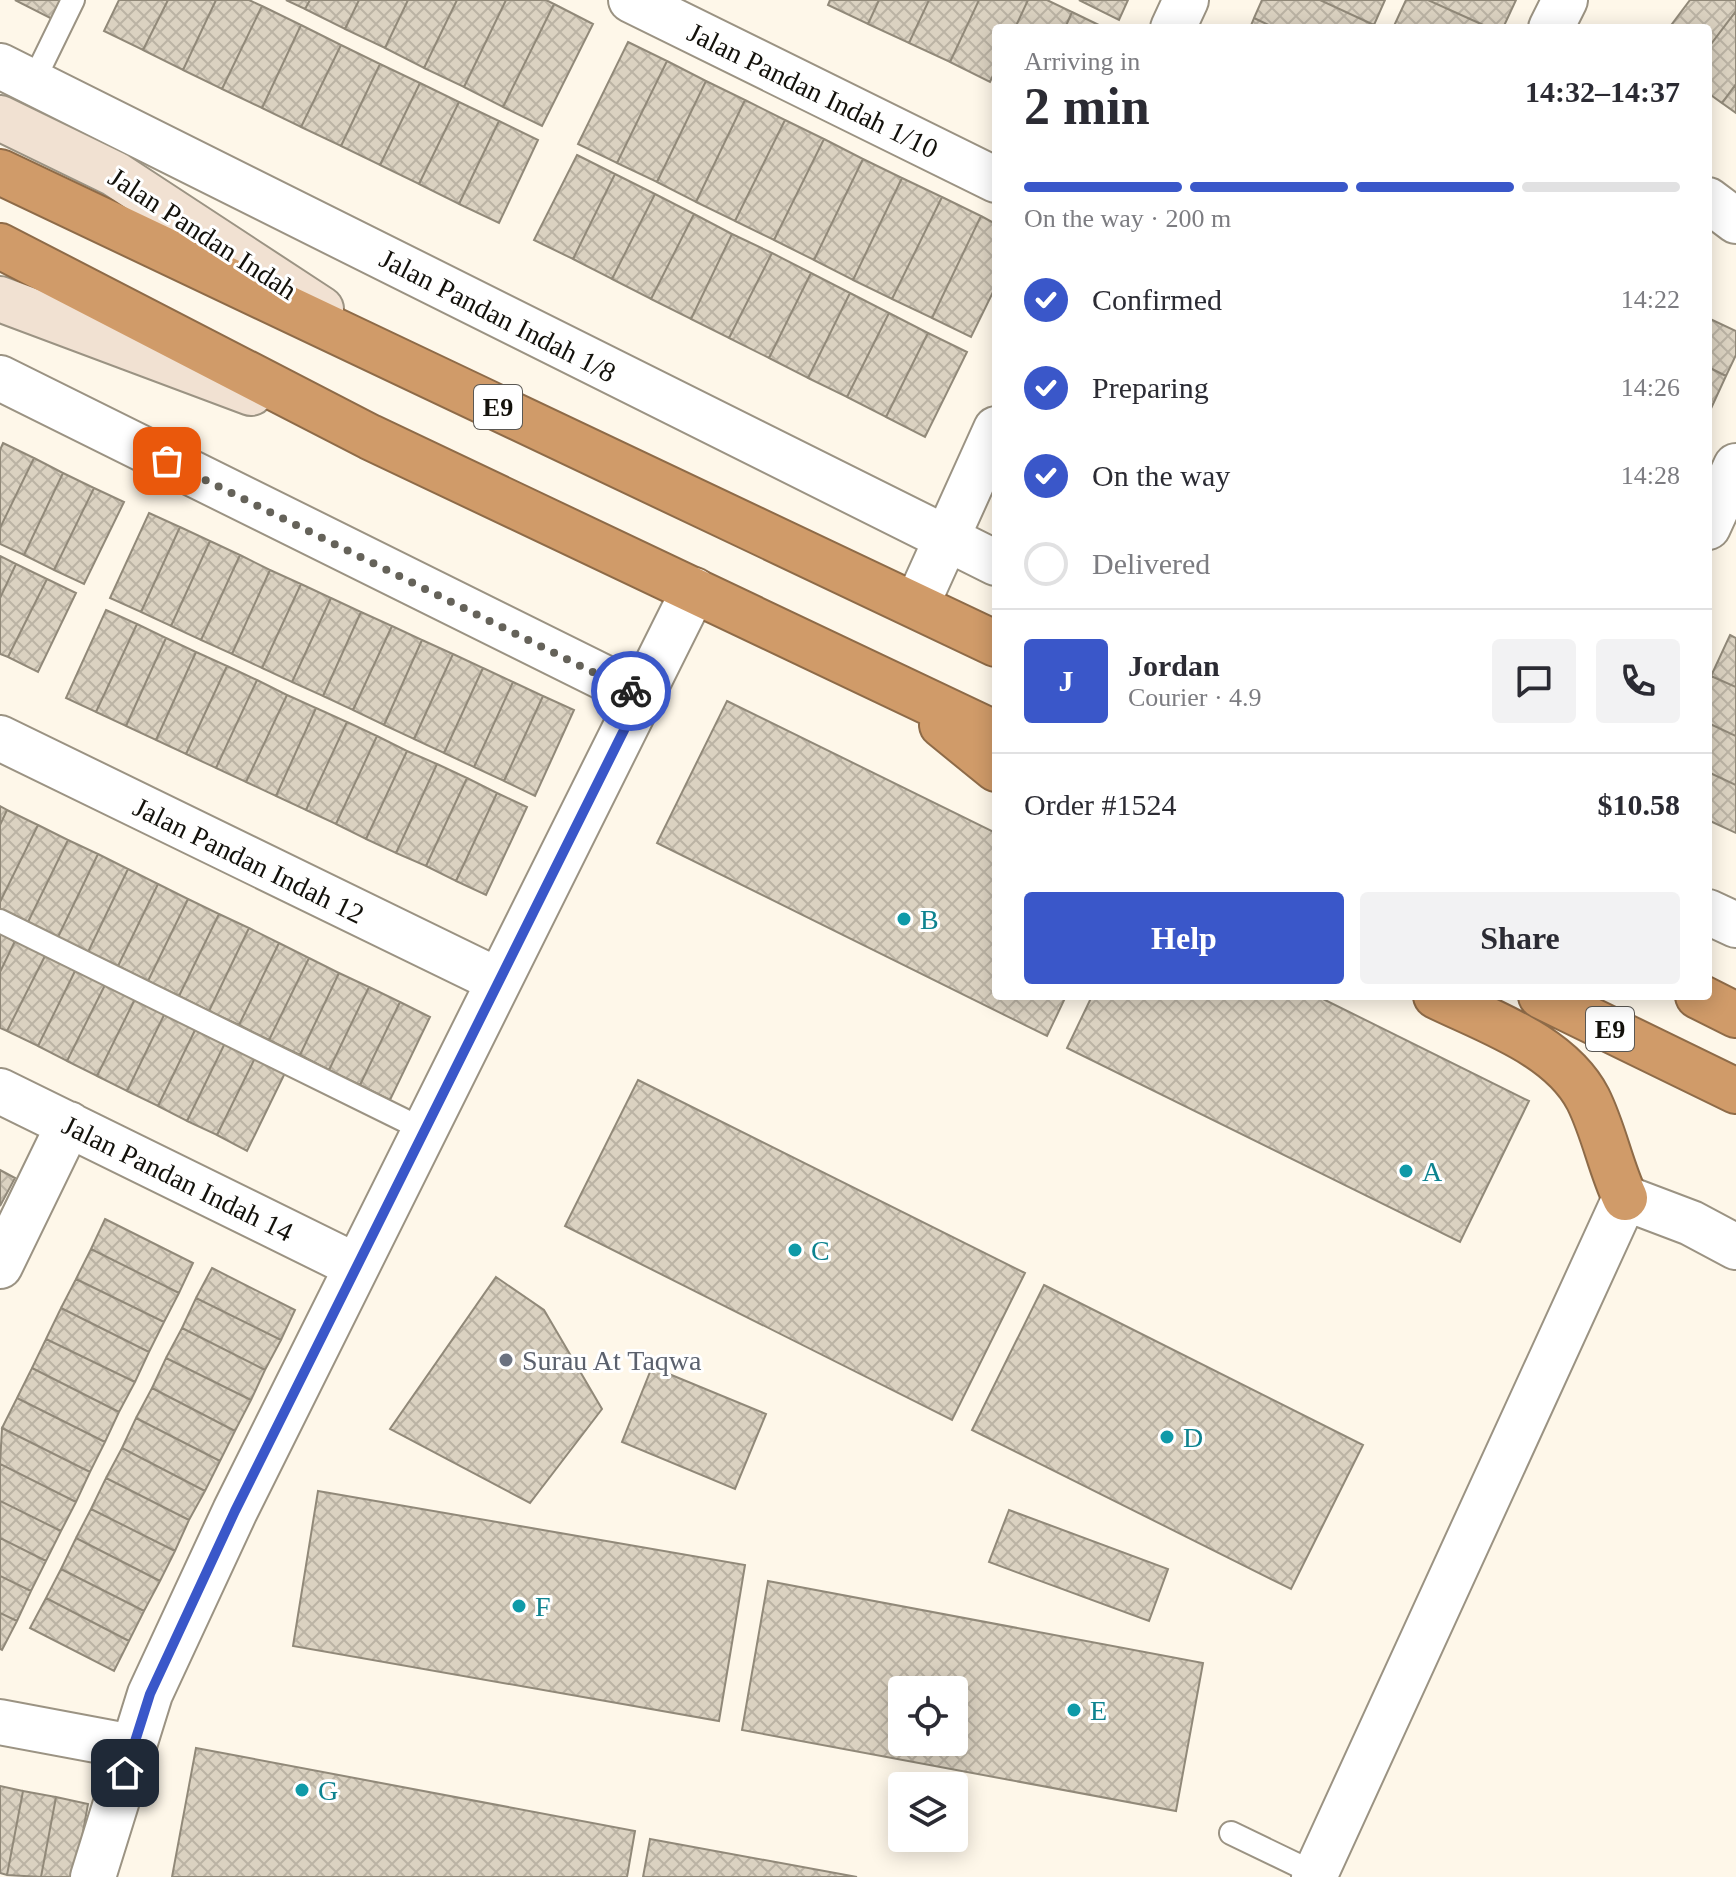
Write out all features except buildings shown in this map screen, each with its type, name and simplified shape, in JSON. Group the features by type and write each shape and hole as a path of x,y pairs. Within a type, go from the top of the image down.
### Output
{"highway":[{"name":"E9","path":"0,172 992,642"},
{"path":"0,246 370,437 992,732"},
{"path":"905,691 992,766"},
{"path":"1444,1000 1512,1033 1561,1064 1587,1097 1625,1198"},
{"name":"E9","path":"1549,1000 1736,1091"},
{"path":"1706,1000 1736,1015"}],"main road":[{"name":"Jalan Pandan Indah","path":"0,118 115,174 399,360"},
{"path":"0,299 370,437"}],"street":[{"name":"Jalan Pandan Indah 1/10","path":"631,0 992,178"},
{"path":"1175,24 1186,0"},
{"path":"1553,24 1565,0"},
{"name":"Jalan Pandan Indah 1/8","path":"16,74 992,561"},
{"path":"1712,203 1736,221"},
{"path":"0,378 641,696"},
{"path":"917,604 992,438"},
{"path":"1712,518 1736,466"},
{"path":"93,1877 157,1680 356,1266 694,590"},
{"name":"Jalan Pandan Indah 12","path":"0,738 499,981"},
{"path":"1712,914 1736,925"},
{"name":"Jalan Pandan Indah 14","path":"0,1091 356,1266"},
{"path":"0,1266 69,1124"},
{"path":"1315,1876 1625,1198 1691,1223 1736,1247"},
{"path":"0,1722 133,1747"}],"lane":[{"path":"16,74 73,0"},
{"path":"0,921 424,1130"},
{"path":"1231,1833 1315,1876"}],"way so far":[{"path":"167,461 631,691"}],"place":[{"name":"B","path":"904,919"},
{"name":"A","path":"1406,1171"},
{"name":"C","path":"795,1250"},
{"name":"Surau At Taqwa","path":"506,1360"},
{"name":"D","path":"1167,1437"},
{"name":"F","path":"519,1606"},
{"name":"E","path":"1074,1710"},
{"name":"G","path":"302,1790"}],"route":[{"path":"125,1773 150,1694 235,1511 641,696 631,691"}]}
